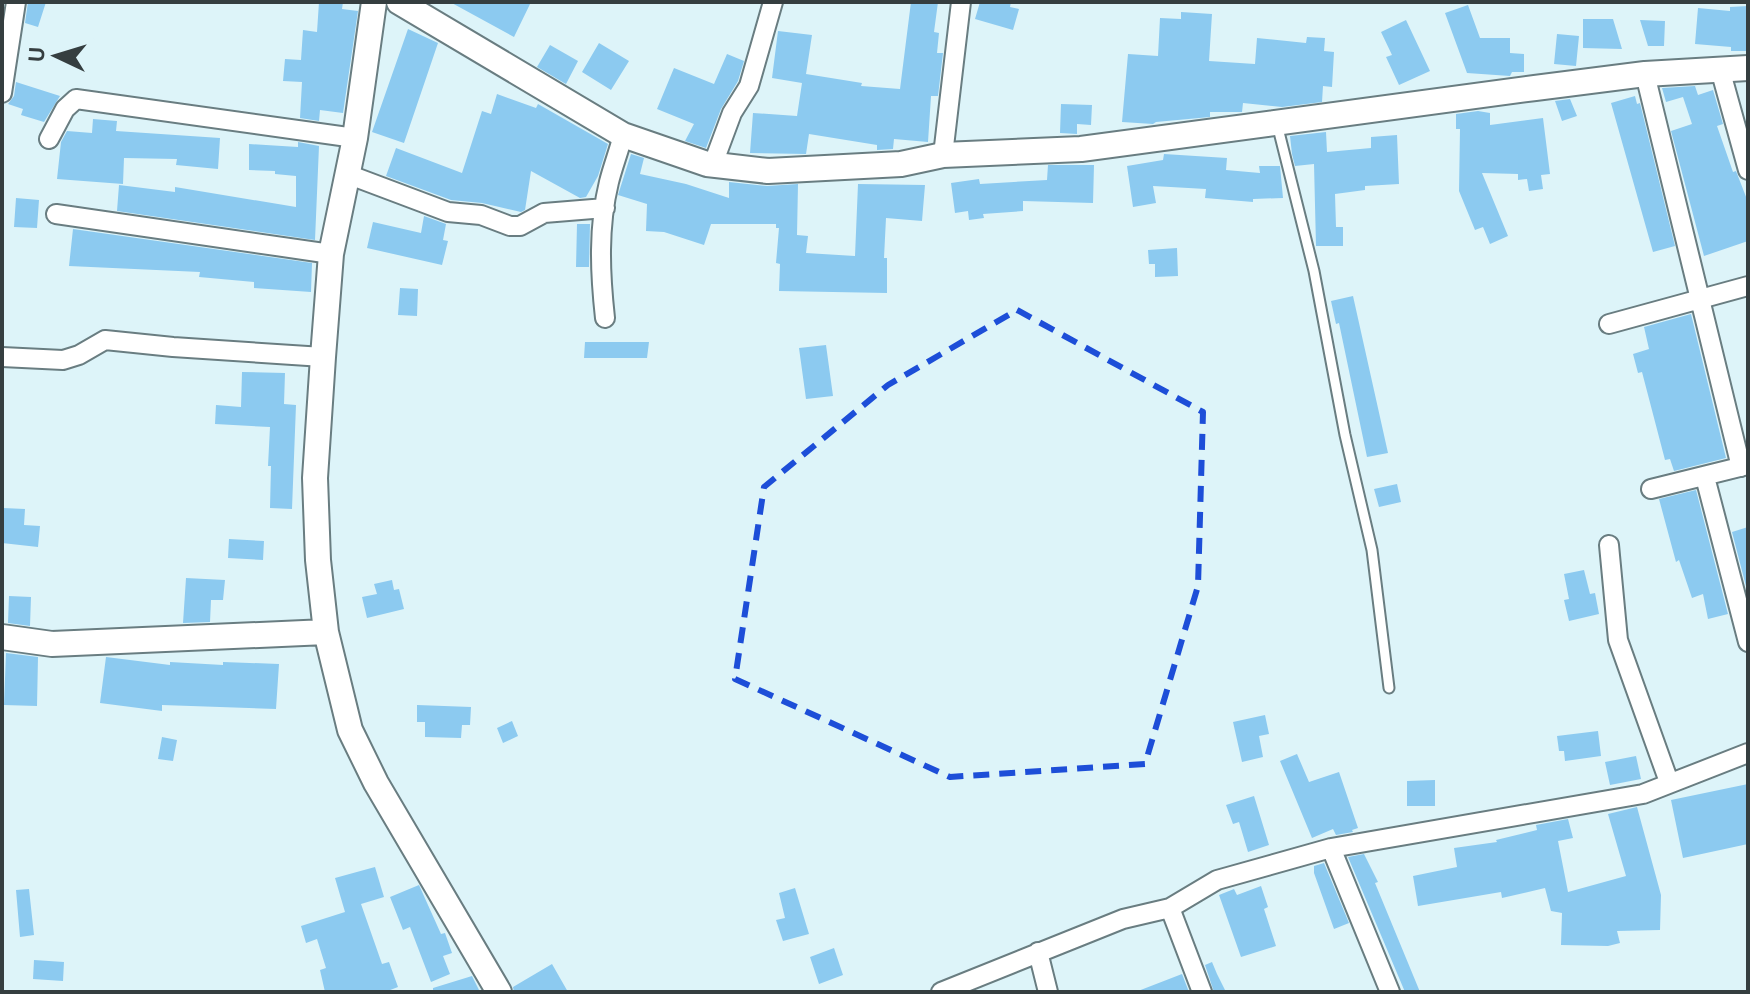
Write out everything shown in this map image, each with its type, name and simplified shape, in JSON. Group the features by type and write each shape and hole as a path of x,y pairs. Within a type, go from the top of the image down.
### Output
{"street":[{"path":"2,93 16,2"},
{"path":"374,2 355,138 331,254 323,357 315,478 318,560 326,632 334,676 350,730 376,783 499,992"},
{"path":"399,2 623,135 713,164 768,171 901,164 943,155 1081,149 1645,74 1748,68"},
{"path":"713,164 732,113 749,86 773,2"},
{"path":"943,155 961,2"},
{"path":"1720,69 1748,170"},
{"path":"1645,74 1744,466 1651,489"},
{"path":"49,139 65,109 76,99 355,138"},
{"path":"605,318 600,268 605,208 609,181 623,135"},
{"path":"347,174 448,212 481,215 510,226 520,226 544,213 605,208"},
{"path":"56,214 331,254"},
{"path":"1609,324 1748,286"},
{"path":"2,357 63,360 105,340 323,357"},
{"path":"1705,477 1748,642"},
{"path":"1609,545 1618,640 1669,782"},
{"path":"2,637 52,644 326,632"},
{"path":"941,992 1123,919 1170,908 1217,880 1331,848 1643,794 1748,753"},
{"path":"1331,848 1390,992"},
{"path":"1170,908 1202,992"},
{"path":"1038,952 1048,992"}],"lane":[{"path":"1277,124 1314,271 1345,435 1372,550 1389,688"}],"highlighted area":[{"path":"1017,310 1203,412 1198,586 1145,764 950,777 735,679 764,487 888,385"}],"building":[{"path":"28,2 46,2 38,27 25,23"},
{"path":"319,2 343,2 342,9 358,11 343,113 320,110 319,121 300,118 302,82 283,81 285,59 301,60 303,30 317,32"},
{"path":"450,2 531,2 514,37"},
{"path":"911,2 938,2 934,32 939,33 937,53 943,53 938,96 931,96 928,142 894,139 893,149 877,150 877,145 809,134 806,154 750,153 753,113 797,116 802,83 772,78 778,31 812,35 806,74 862,83 861,86 900,89"},
{"path":"980,2 1011,2 1010,7 1019,9 1013,30 975,19"},
{"path":"1468,5 1480,38 1510,38 1510,53 1524,54 1524,72 1512,72 1510,76 1467,73 1445,13"},
{"path":"1748,6 1748,51 1695,44 1698,8 1730,11 1730,7"},
{"path":"1181,12 1212,14 1209,61 1255,64 1257,38 1306,43 1307,37 1325,38 1324,51 1334,52 1332,87 1323,86 1322,102 1282,107 1243,103 1242,112 1210,112 1210,117 1153,124 1122,122 1128,54 1158,56 1160,18 1181,19"},
{"path":"1583,19 1613,19 1622,49 1583,48"},
{"path":"1406,20 1430,71 1399,85 1386,57 1392,55 1381,32"},
{"path":"1640,20 1665,21 1664,46 1648,46"},
{"path":"408,29 438,43 404,143 372,132"},
{"path":"1557,34 1579,36 1576,66 1554,64"},
{"path":"599,43 629,61 611,90 582,72"},
{"path":"550,45 578,61 566,84 537,67"},
{"path":"727,54 744,61 738,81 721,109 706,148 685,141 694,124 657,109 674,68 714,84"},
{"path":"16,82 60,96 44,122 21,115 23,109 8,104 14,96"},
{"path":"1695,86 1698,95 1713,90 1723,124 1717,126 1733,172 1736,171 1748,202 1748,241 1704,256 1671,131 1692,124 1683,97 1666,102 1662,88"},
{"path":"497,94 536,108 538,104 608,144 598,176 586,197 580,198 531,171 525,210 521,212 451,200 386,176 396,148 462,173 482,111 491,114"},
{"path":"1635,96 1637,104 1640,103 1675,246 1653,252 1611,103"},
{"path":"1570,99 1577,116 1562,121 1555,101"},
{"path":"1061,104 1092,105 1091,125 1077,124 1077,134 1060,133"},
{"path":"1490,113 1490,125 1543,118 1550,174 1541,175 1543,189 1529,191 1527,179 1518,180 1518,174 1482,173 1508,236 1490,244 1483,227 1475,230 1459,191 1460,129 1456,129 1456,114"},
{"path":"93,119 117,121 116,131 220,138 218,169 176,165 177,159 124,158 123,184 57,179 61,142 67,131 92,133"},
{"path":"1326,132 1327,152 1371,148 1371,137 1397,135 1399,184 1365,186 1365,190 1335,194 1336,227 1343,227 1343,246 1316,246 1314,164 1295,166 1292,154 1290,136"},
{"path":"298,142 319,146 315,240 117,211 119,185 175,192 175,187 296,207 296,176 249,170 249,144 298,147"},
{"path":"631,154 644,158 640,174 729,198 729,182 767,186 798,184 797,235 808,236 806,253 855,256 858,184 925,185 922,221 886,218 884,258 887,258 887,293 779,291 780,264 776,263 779,228 776,224 711,224 704,245 664,232 646,231 647,204 618,195"},
{"path":"1164,154 1227,158 1226,170 1260,173 1259,166 1280,166 1283,198 1253,199 1253,202 1205,198 1206,189 1153,186 1156,203 1133,207 1127,166 1163,160"},
{"path":"1048,165 1094,165 1093,203 1023,201 1023,211 983,214 984,218 969,220 968,211 955,213 951,183 979,179 980,184 1047,180"},
{"path":"16,198 39,200 37,228 14,227"},
{"path":"424,216 446,224 443,240 448,241 442,265 367,248 373,222 421,233"},
{"path":"577,224 590,224 589,267 576,267"},
{"path":"73,229 312,263 311,292 254,288 254,282 199,277 200,272 69,266"},
{"path":"1177,248 1178,276 1155,277 1155,264 1149,264 1148,250"},
{"path":"400,288 418,289 417,316 398,315"},
{"path":"1353,296 1388,453 1367,457 1339,323 1336,324 1331,301"},
{"path":"1691,314 1726,458 1674,471 1670,459 1665,460 1642,372 1638,373 1633,354 1649,349 1644,327"},
{"path":"585,342 649,342 647,358 584,358"},
{"path":"826,345 833,396 806,399 799,348"},
{"path":"242,372 285,373 284,404 296,405 292,509 270,508 270,427 215,424 216,405 241,407"},
{"path":"1397,484 1401,502 1379,507 1374,489"},
{"path":"1696,490 1728,614 1708,619 1703,594 1692,598 1679,560 1676,562 1659,499"},
{"path":"3,508 25,509 24,525 40,526 38,547 2,543"},
{"path":"1748,527 1748,594 1732,532"},
{"path":"229,539 264,541 263,560 228,558"},
{"path":"1584,570 1590,594 1595,593 1599,614 1569,621 1564,600 1569,599 1564,574"},
{"path":"186,578 225,580 223,600 211,600 210,622 183,623"},
{"path":"392,580 394,590 399,589 404,609 367,618 362,597 377,594 374,584"},
{"path":"9,596 31,597 30,626 8,623"},
{"path":"6,653 38,657 37,706 4,705"},
{"path":"106,657 170,665 170,662 279,664 276,709 162,705 162,711 100,703"},
{"path":"417,705 471,707 470,725 462,725 461,738 425,737 425,722 417,722"},
{"path":"1265,715 1269,734 1259,736 1263,757 1242,762 1233,722"},
{"path":"512,721 518,736 503,743 497,728"},
{"path":"1598,731 1601,756 1565,761 1564,751 1559,751 1557,736"},
{"path":"162,737 177,740 173,761 158,759"},
{"path":"1297,754 1309,782 1339,772 1358,828 1353,832 1336,835 1333,829 1312,838 1280,761"},
{"path":"1636,756 1641,779 1610,785 1605,762"},
{"path":"1435,780 1435,806 1407,806 1407,781"},
{"path":"1748,784 1748,844 1683,858 1671,800"},
{"path":"1254,796 1269,845 1248,852 1239,822 1233,824 1226,805"},
{"path":"1637,807 1661,895 1660,930 1617,931 1620,943 1608,946 1561,945 1562,913 1551,911 1545,888 1502,898 1501,892 1418,906 1413,876 1457,867 1454,848 1497,842 1537,830 1536,825 1568,819 1573,838 1558,841 1568,892 1626,876 1608,814"},
{"path":"1364,854 1378,882 1375,883 1420,992 1405,992 1348,857"},
{"path":"1324,863 1349,923 1334,929 1314,873 1314,866"},
{"path":"375,867 384,897 361,904 382,964 389,962 398,987 385,992 325,992 320,970 326,968 317,939 306,943 301,926 345,912 335,878"},
{"path":"419,885 441,934 445,933 452,953 443,956 450,974 431,982 410,927 403,930 390,897"},
{"path":"1261,886 1268,907 1264,909 1276,946 1241,957 1219,895 1234,889 1237,895"},
{"path":"795,888 809,934 783,941 776,920 785,918 779,893"},
{"path":"29,889 34,935 20,937 16,890"},
{"path":"834,948 843,975 819,984 810,957"},
{"path":"34,960 64,962 63,981 33,979"},
{"path":"1212,962 1226,992 1214,992 1205,965"},
{"path":"552,964 568,992 514,992 513,987"},
{"path":"1182,974 1189,992 1138,992 1138,991"},
{"path":"472,976 480,992 433,992 433,988"}]}
